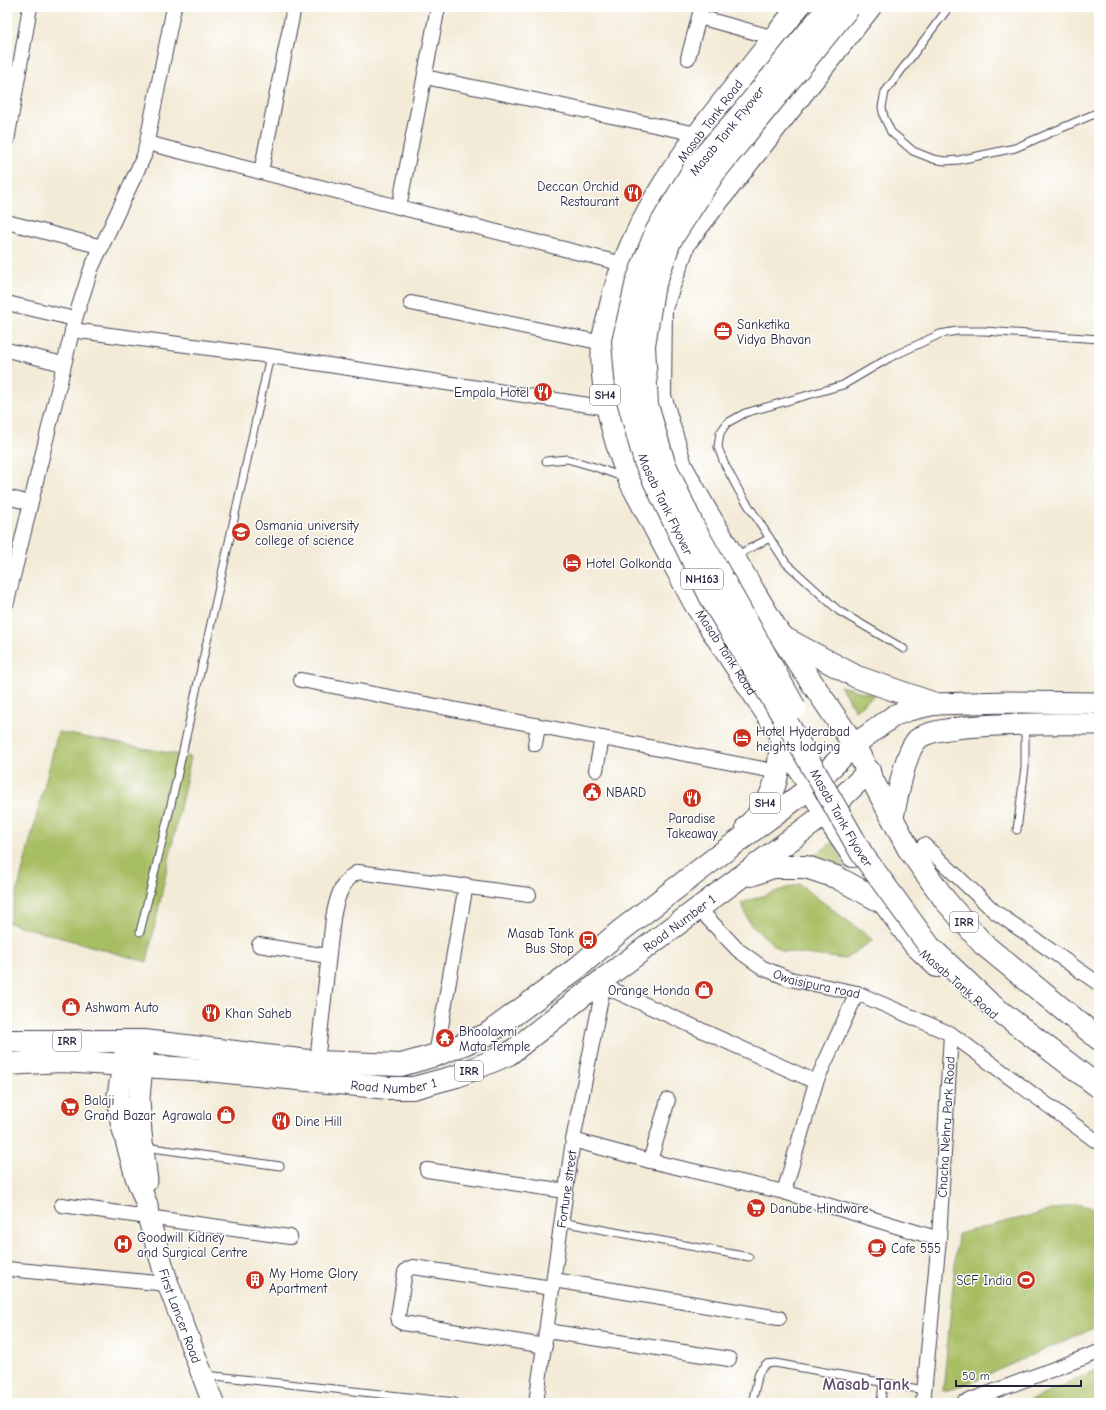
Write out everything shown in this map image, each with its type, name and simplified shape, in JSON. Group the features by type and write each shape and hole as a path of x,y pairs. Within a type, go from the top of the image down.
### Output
{"main road":[{"name":"Masab Tank Road","path":"798,7 698,134 652,206 635,236 624,264 612,297 603,343 604,391 621,458 629,479 695,604 780,734 825,814 884,903 914,944 957,986 1099,1097"},
{"name":"Masab Tank Flyover","path":"829,7 741,114 697,164 656,232 638,281 623,342 628,400 645,462 712,600 789,726 862,854 930,948 989,1003 1099,1087"},
{"name":"Masab Tank Flyover","path":"849,7 714,172 670,242 653,290 644,345 647,405 664,464 693,526 869,840 912,903 942,941 979,978 1099,1069"},
{"path":"870,7 685,242 661,308 660,396 681,466 781,637 854,745 895,715 935,704 1007,702 1099,703"},
{"path":"695,604 744,576"},
{"path":"720,643 766,611"},
{"path":"781,637 857,678 935,704"},
{"path":"893,817 905,766 917,740 925,735 954,728 1099,724"},
{"name":"SH4","path":"718,856 755,819 770,795 779,772 780,734"},
{"name":"IRR","path":"854,745 869,771 908,848 937,888 982,944 1099,1039"},
{"name":"Road Number 1","path":"7,1041 135,1041 317,1062 401,1065 436,1055 486,1035 576,969 620,932 718,856 810,788 854,745"},
{"name":"Road Number 1","path":"7,1064 62,1061 207,1070 388,1088 413,1088 457,1076 509,1054 605,982 698,908 825,814 869,771"},
{"name":"IRR","path":"736,880 773,867 806,867 836,877 884,903"},
{"name":"First Lancer Road","path":"135,1041 132,1066 118,1095 121,1122 168,1284 214,1403"},
{"path":"132,1066 139,1099 143,1146 147,1170 148,1211"}],"street":[{"path":"7,141 30,7"},
{"path":"7,602 73,324 91,269 144,156 174,7"},
{"path":"261,172 294,7"},
{"path":"399,207 438,7"},
{"path":"688,58 701,12 775,38"},
{"path":"425,76 698,134"},
{"path":"147,143 624,264"},
{"path":"7,222 102,247"},
{"path":"7,303 73,324 608,408"},
{"path":"412,303 603,343"},
{"path":"7,350 63,364"},
{"path":"7,497 30,503"},
{"path":"301,680 779,772"},
{"path":"535,744 538,726"},
{"path":"596,770 602,738"},
{"path":"924,845 994,911 1099,984"},
{"path":"317,1062 328,956 337,897 352,874 358,872 529,895"},
{"path":"436,1055 466,886"},
{"name":"Owaisipura road","path":"698,908 738,950 764,968 790,979 857,993 951,1034"},
{"path":"259,946 328,956"},
{"path":"605,982 816,1082"},
{"name":"Fortune street","path":"536,1403 573,1140 605,982"},
{"path":"784,1192 816,1082 857,993"},
{"name":"Chacha Nehru Park Road","path":"951,1034 1099,1143"},
{"name":"Chacha Nehru Park Road","path":"923,1397 938,1239 951,1034"},
{"path":"650,1160 668,1100"},
{"path":"573,1140 784,1192 938,1239"},
{"path":"427,1170 565,1191"},
{"path":"62,1204 148,1211 290,1236"},
{"path":"545,1346 403,1323 399,1321 398,1316 405,1272 413,1268 553,1284 779,1318"},
{"path":"7,1269 168,1284"},
{"path":"547,1331 729,1359"},
{"path":"963,1403 1099,1352"}],"lane":[{"path":"949,7 885,92 882,107 884,117 891,132 913,151 933,159 945,161 959,160 1015,148 1099,112"},
{"path":"904,649 839,611 786,563 739,492 718,447 720,433 727,423 745,413 842,385 889,358 940,334 957,331 985,331 1099,339"},
{"path":"140,932 172,801 270,356"},
{"path":"546,461 567,459 629,479"},
{"path":"734,557 770,538"},
{"path":"1017,830 1025,767 1025,725"},
{"path":"143,1146 280,1166"},
{"path":"561,1222 750,1257"},
{"path":"752,1403 760,1372 766,1364 775,1363 883,1382 923,1397"},
{"path":"202,1375 455,1402"},
{"path":"880,1403 883,1382"}],"green space":[{"path":"840,686 875,695 855,710"},
{"path":"58,732 191,757 147,962 9,923"},
{"path":"833,842 849,874 808,860"},
{"path":"799,884 873,940 845,959 781,951 750,924 741,903"},
{"name":"SCF India","path":"1076,1204 1099,1209 1099,1326 959,1387 943,1391 958,1234"},
{"path":"1099,1369 1099,1403 1025,1403"}],"place":[{"name":"Deccan Orchid Restaurant","path":"633,193"},
{"name":"Sanketika Vidya Bhavan","path":"723,331"},
{"name":"Empala Hotel","path":"543,392"},
{"name":"Osmania university college of science","path":"241,532"},
{"name":"Hotel Golkonda","path":"572,563"},
{"name":"Hotel Hyderabad heights lodging","path":"742,738"},
{"name":"NBARD","path":"592,792"},
{"name":"Paradise Takeaway","path":"692,798"},
{"name":"Masab Tank Bus Stop","path":"588,940"},
{"name":"Orange Honda","path":"704,990"},
{"name":"Ashwam Auto","path":"71,1007"},
{"name":"Khan Saheb","path":"211,1013"},
{"name":"Bhoolaxmi Mata Temple","path":"445,1038"},
{"name":"Balaji Grand Bazar","path":"70,1107"},
{"name":"Agrawala","path":"226,1115"},
{"name":"Dine Hill","path":"281,1121"},
{"name":"Danube Hindware","path":"756,1208"},
{"name":"Goodwill Kidney and Surgical Centre","path":"123,1244"},
{"name":"Cafe 555","path":"877,1248"},
{"name":"My Home Glory Apartment","path":"255,1280"},
{"name":"SCF India","path":"1026,1280"}],"district":[{"name":"Masab Tank","path":"866,1384"}]}
